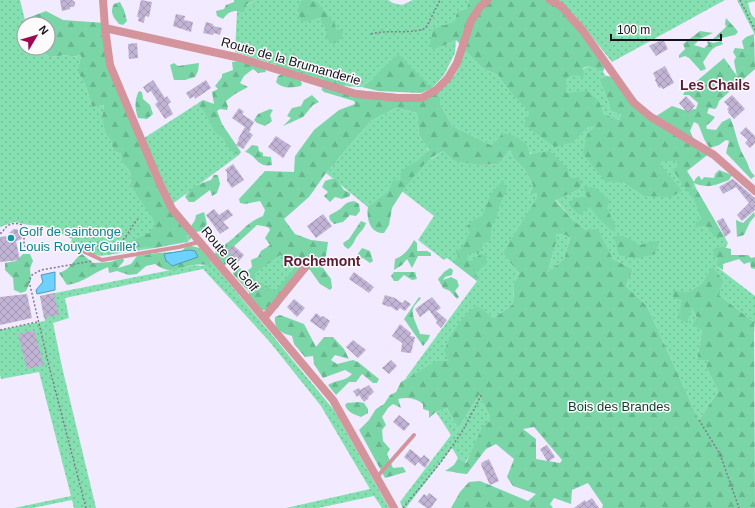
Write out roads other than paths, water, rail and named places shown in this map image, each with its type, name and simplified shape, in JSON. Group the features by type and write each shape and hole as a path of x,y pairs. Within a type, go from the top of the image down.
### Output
{"street":[{"name":"Route du Golf","path":"103,0 110,65 172,209 333,400 394,508"},
{"name":"Route de la Brumanderie","path":"105,28 240,58 356,94 398,98 422,98 436,90 448,78 457,63 471,21 480,6 488,0"},
{"path":"550,0 562,6 583,31 634,103 651,117 714,155 755,192"},
{"path":"264,318 308,264"}],"lane":[{"path":"70,244 102,260 200,242"},
{"path":"377,477 414,435"}],"water":[{"path":"190,250 195,251 198,257 172,266 166,261 164,254"},
{"path":"55,272 55,290 37,294 36,290 43,282 41,275"}],"place":[{"name":"Golf de saintonge Louis Rouyer Guillet","path":"11,238"}],"district":[{"name":"Les Chails","path":"715,85"},
{"name":"Rochemont","path":"322,261"}],"park label":[{"name":"Bois des Brandes","path":"619,406"}]}
